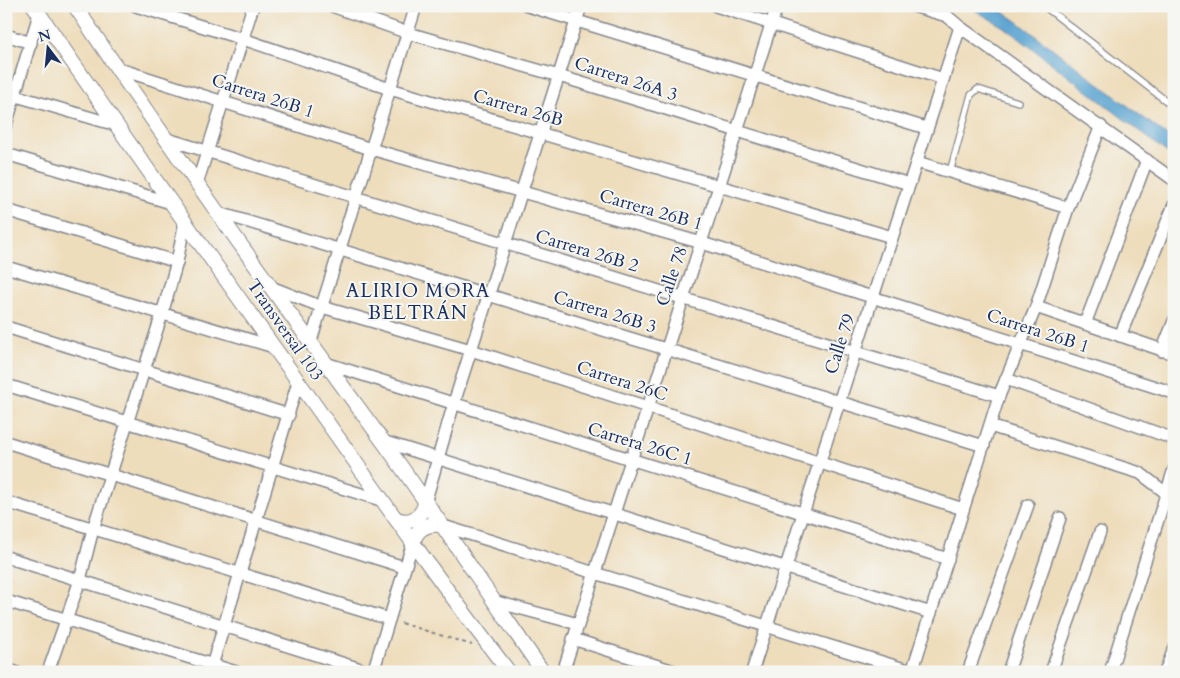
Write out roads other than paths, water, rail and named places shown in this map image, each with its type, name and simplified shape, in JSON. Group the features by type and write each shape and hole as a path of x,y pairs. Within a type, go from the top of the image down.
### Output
{"street":[{"name":"Transversal 103","path":"75,6 164,138 271,287 322,362 382,441 543,672"},
{"name":"Carrera 26B","path":"136,6 243,39 390,89 719,184 892,237"},
{"path":"197,184 254,6"},
{"name":"Carrera 26A 3","path":"332,6 408,33 559,76 909,184"},
{"path":"310,344 416,6"},
{"path":"528,6 926,128"},
{"path":"397,519 413,520 421,513 425,503 437,457 581,6"},
{"path":"716,6 943,79"},
{"name":"Calle 78","path":"563,672 777,6"},
{"path":"913,6 947,16"},
{"path":"941,6 947,16 960,27 1174,180"},
{"name":"Transversal 103","path":"37,10 298,382 509,672"},
{"path":"6,125 11,95 31,43 37,10"},
{"name":"Calle 79","path":"752,672 960,27"},
{"path":"6,35 31,43"},
{"name":"Carrera 26B 1","path":"116,68 371,149 702,243 1174,393"},
{"path":"11,95 116,125"},
{"path":"6,557 372,672 415,536 426,526 440,524 913,672 962,509 999,396 1036,306 1068,208 1101,126"},
{"name":"Carrera 26B 2","path":"164,138 999,396"},
{"path":"6,154 171,203"},
{"path":"1085,324 1147,160"},
{"path":"917,162 1068,208"},
{"path":"1120,336 1174,205"},
{"path":"6,210 177,262"},
{"name":"Carrera 26B 3","path":"216,212 984,446"},
{"path":"48,672 80,580 93,529 145,370 177,262 185,221"},
{"path":"6,267 274,347"},
{"name":"Carrera 26C","path":"271,287 322,307 471,350 962,509"},
{"path":"1036,306 1168,352 1174,321"},
{"path":"6,327 289,415"},
{"name":"Carrera 26C 1","path":"322,362 948,559"},
{"path":"1006,379 1174,439"},
{"path":"211,668 298,382"},
{"path":"6,385 384,501"},
{"path":"990,426 1140,473 1170,494"},
{"path":"382,441 931,613"},
{"path":"6,442 404,567"},
{"path":"1110,672 1170,494 1174,469"},
{"path":"6,502 389,619"},
{"path":"968,672 1028,505"},
{"path":"1008,672 1060,518"},
{"path":"1051,672 1100,532"},
{"path":"6,601 211,668 236,672"},
{"path":"493,601 578,624"},
{"path":"574,639 677,672"},
{"path":"1165,672 1174,649"},
{"path":"6,669 14,672"}],"lane":[{"path":"1044,6 1174,107"},
{"path":"950,172 971,95 978,89 1018,102"}],"water":[{"path":"968,6 993,6 1014,19 1174,141 1174,158 1007,29"}],"district":[{"name":"ALIRIO MORA BELTRÁN","path":"418,302"}]}
